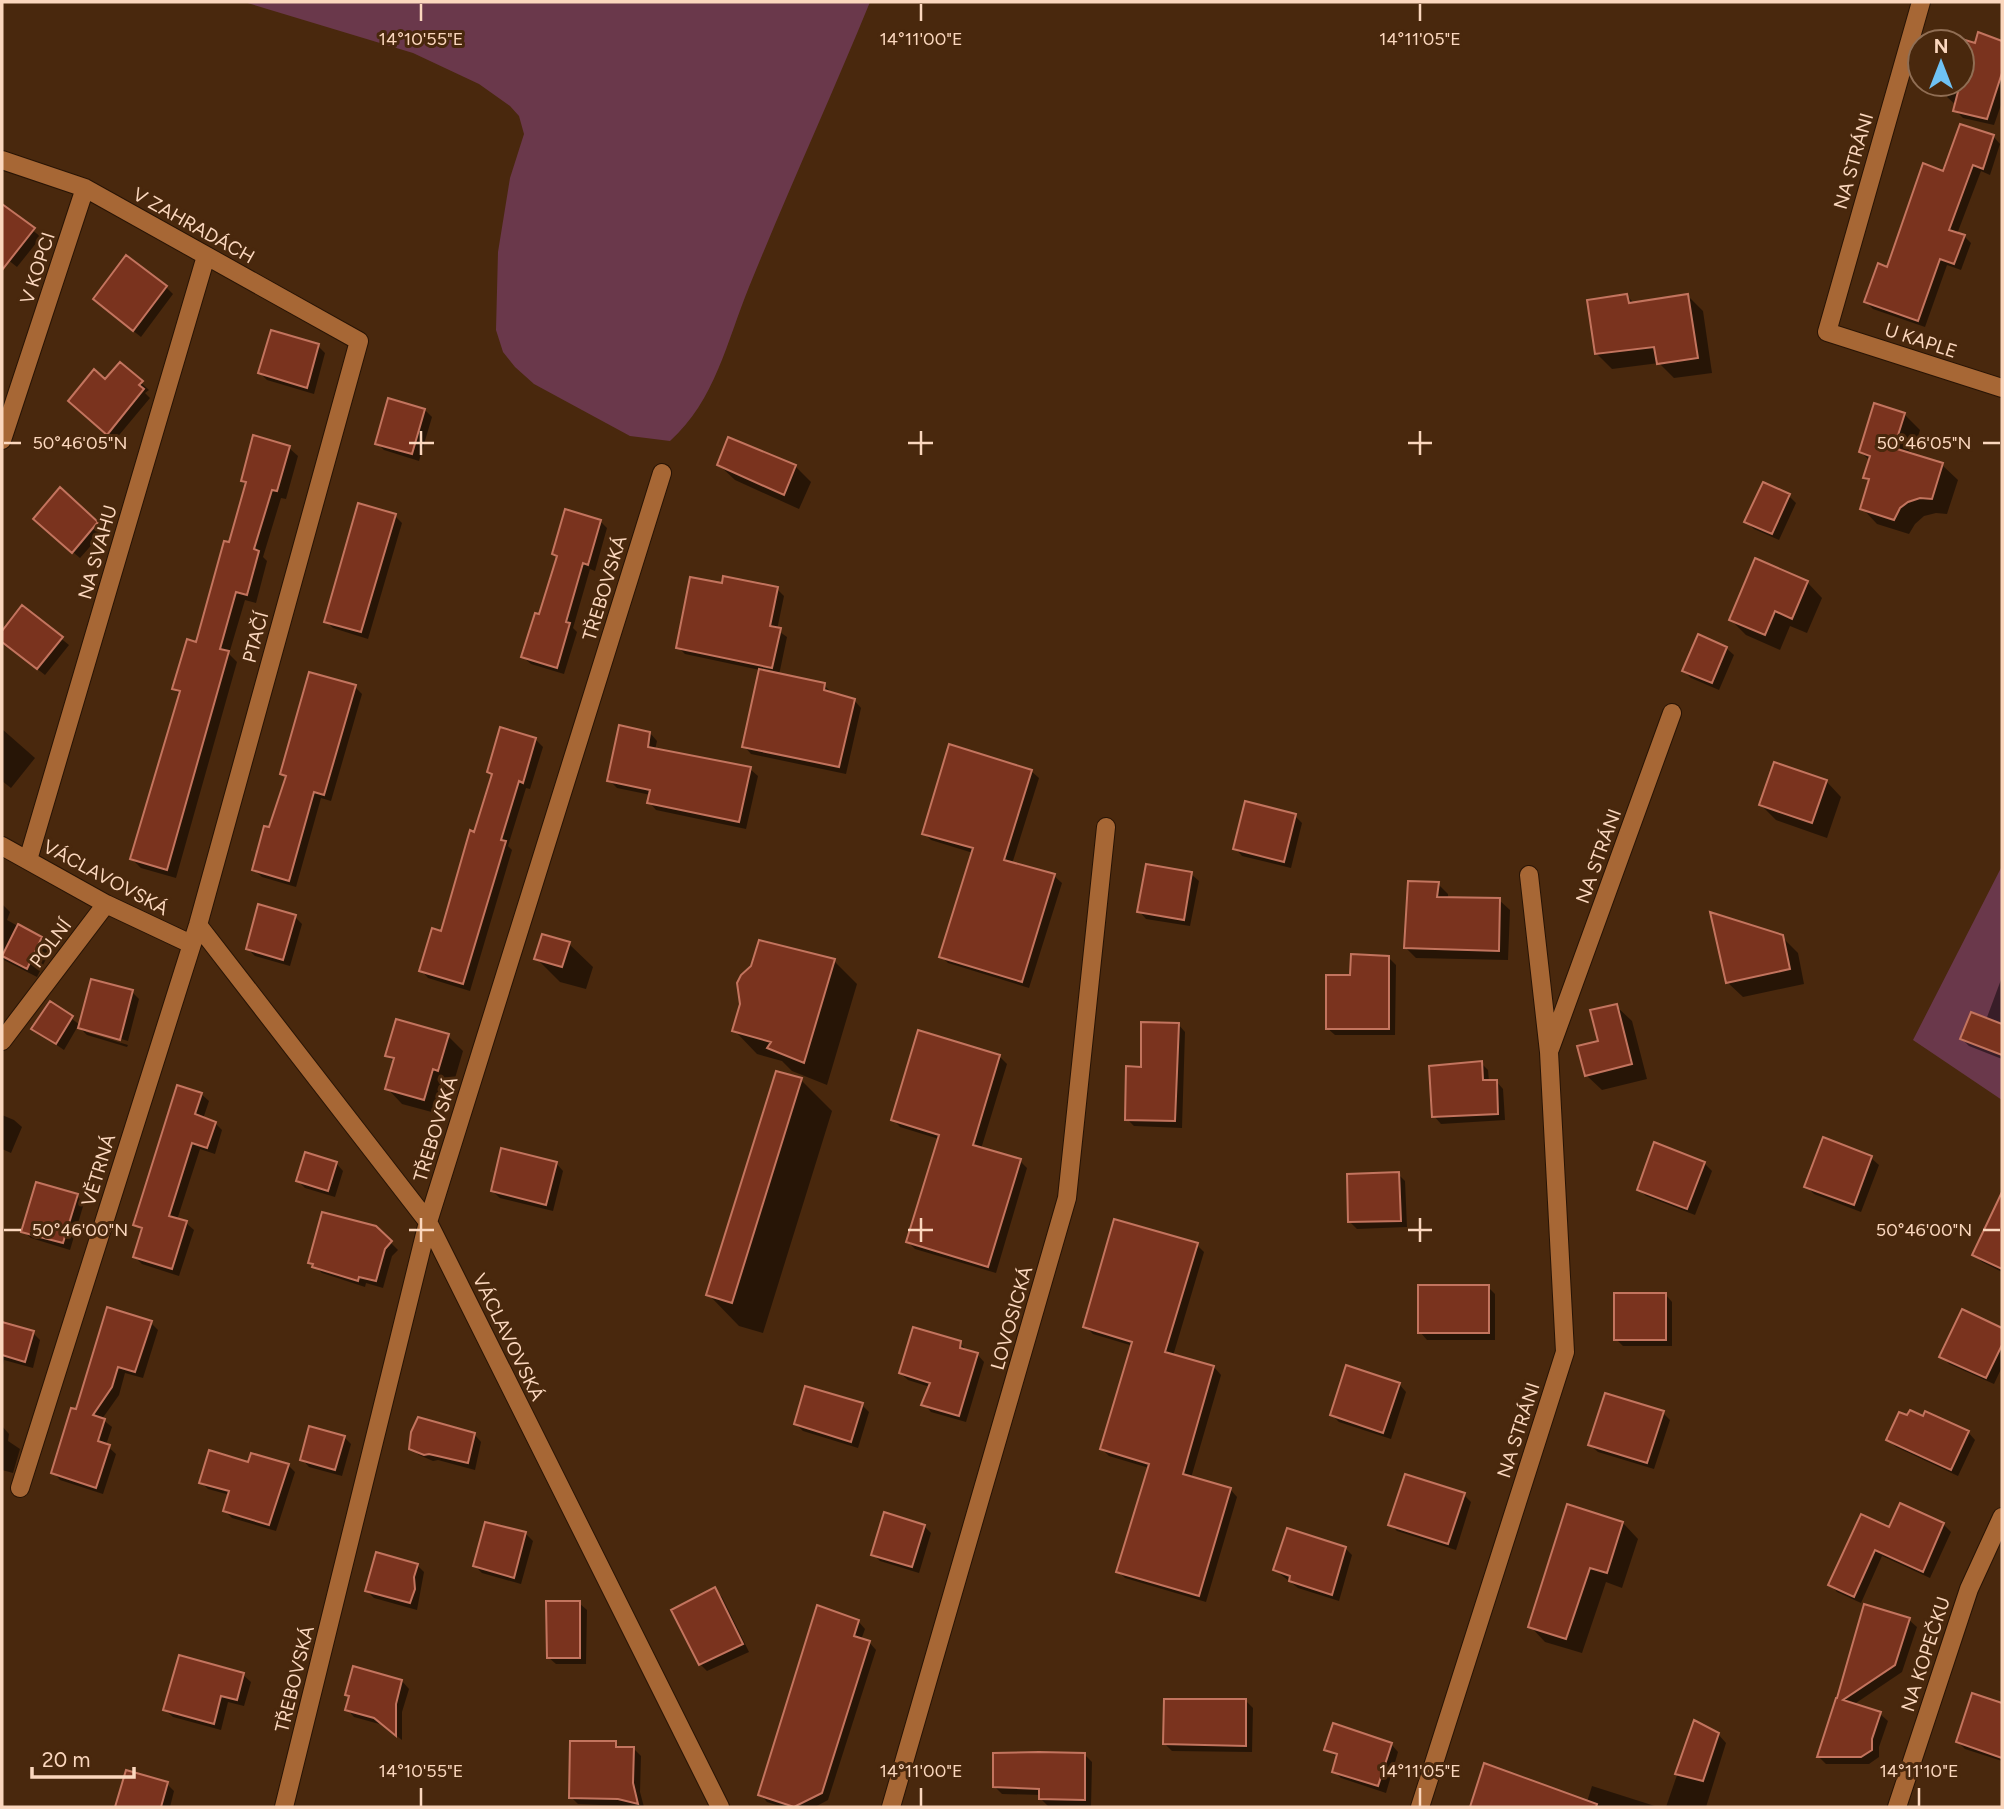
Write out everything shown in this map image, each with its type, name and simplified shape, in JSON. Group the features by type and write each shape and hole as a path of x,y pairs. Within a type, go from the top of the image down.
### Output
{"street":[{"name":"NA STRÁNI","path":"1826,332 1921,2"},
{"name":"V ZAHRADÁCH","path":"2,160 85,188 359,341"},
{"name":"V KOPCI","path":"2,440 85,188"},
{"name":"NA SVAHU","path":"28,860 206,256"},
{"name":"U KAPLE","path":"1826,332 2002,388"},
{"name":"PTAČÍ","path":"191,944 359,341"},
{"name":"TŘEBOVSKÁ","path":"284,1807 428,1222 662,473"},
{"name":"NA STRÁNI","path":"1549,1052 1672,713"},
{"name":"LOVOSICKÁ","path":"891,1807 1067,1198 1106,827"},
{"name":"VÁCLAVOVSKÁ","path":"2,846 106,904 191,944"},
{"name":"NA STRÁNI","path":"1420,1807 1565,1352 1549,1052 1529,875"},
{"name":"POLNÍ","path":"2,1041 106,904"},
{"name":"VÁCLAVOVSKÁ","path":"198,925 428,1222 720,1807"},
{"name":"VĚTRNÁ","path":"20,1488 191,944"},
{"name":"NA KOPEČKU","path":"1897,1807 1969,1589 2002,1517"}],"shaded area":[{"path":"244,2 870,2 749,287 709,389 698,408 670,441 630,436 534,384 503,352 496,330 498,252 510,178 524,134 519,116 510,106 479,84 413,53"},
{"path":"2002,866 2002,1100 1913,1040"}],"building":[{"path":"1978,32 2002,41 2002,73 1987,119 1953,111 1956,98 1976,98"},
{"path":"1960,124 1994,135 1983,169 1973,165 1949,230 1965,235 1954,264 1940,259 1918,321 1864,302 1878,263 1887,267 1923,163 1943,171"},
{"path":"2,204 35,228 2,270"},
{"path":"126,255 167,286 133,331 93,299"},
{"path":"1627,294 1629,303 1688,294 1698,358 1657,364 1654,347 1595,354 1587,300"},
{"path":"271,330 319,344 307,388 258,373"},
{"path":"120,362 143,381 139,385 144,389 107,435 68,401 94,369 105,379"},
{"path":"388,398 425,409 412,454 375,444"},
{"path":"1874,403 1905,413 1894,448 1943,463 1932,499 1920,498 1908,502 1900,508 1894,520 1860,509 1869,479 1863,478 1870,456 1859,452"},
{"path":"253,435 290,446 277,491 272,490 254,549 259,551 247,595 236,592 220,649 229,651 167,870 130,859 180,691 172,689 187,639 196,642 224,541 229,542 246,482 241,481"},
{"path":"728,437 796,465 784,495 717,465"},
{"path":"1763,482 1790,494 1772,534 1744,522"},
{"path":"60,487 98,522 72,553 33,519"},
{"path":"358,503 396,514 361,632 324,622"},
{"path":"565,509 601,520 588,565 583,563 566,622 570,623 557,668 521,657 535,613 539,614 557,556 552,554"},
{"path":"1755,558 1808,581 1792,619 1775,611 1765,635 1729,620"},
{"path":"723,576 778,587 770,626 781,628 772,668 676,648 690,577 722,583"},
{"path":"22,605 63,637 37,669 2,642 2,631"},
{"path":"1698,634 1727,647 1712,683 1682,671"},
{"path":"759,669 825,683 824,690 855,699 839,767 742,747"},
{"path":"309,672 356,685 324,795 314,792 289,881 252,870 264,826 269,827 286,776 280,774"},
{"path":"619,725 650,732 648,747 751,767 739,822 647,803 650,790 607,781"},
{"path":"500,727 536,738 523,783 519,781 501,840 506,841 463,984 419,971 432,928 441,931 470,830 474,832 492,774 487,772"},
{"path":"949,744 1032,770 1004,860 1055,874 1022,982 939,957 973,848 922,834"},
{"path":"1774,762 1827,780 1812,823 1759,805"},
{"path":"1245,801 1296,814 1284,862 1233,849"},
{"path":"1146,864 1192,872 1184,920 1137,912"},
{"path":"1408,881 1439,882 1437,897 1500,898 1499,951 1404,948"},
{"path":"258,904 296,915 283,960 246,949"},
{"path":"1710,912 1783,935 1790,969 1726,983"},
{"path":"18,924 42,937 27,969 2,956"},
{"path":"542,934 570,942 562,967 534,959"},
{"path":"759,940 835,959 804,1063 767,1048 771,1042 732,1031 740,1004 737,983 751,966"},
{"path":"1351,954 1389,956 1389,1029 1326,1029 1326,975 1350,975"},
{"path":"91,979 133,990 120,1040 78,1028"},
{"path":"50,1001 73,1016 56,1044 31,1029"},
{"path":"1617,1004 1632,1064 1585,1076 1577,1046 1598,1041 1590,1010"},
{"path":"1971,1012 2002,1024 2002,1055 1960,1039"},
{"path":"396,1019 449,1034 438,1071 433,1069 424,1100 385,1089 394,1058 385,1056"},
{"path":"1141,1022 1179,1023 1175,1121 1125,1120 1126,1066 1141,1067"},
{"path":"918,1030 1000,1055 973,1145 1021,1159 988,1267 906,1242 939,1135 891,1120"},
{"path":"1482,1061 1483,1080 1497,1080 1498,1114 1432,1117 1429,1066"},
{"path":"776,1071 802,1078 732,1303 706,1295"},
{"path":"177,1085 202,1093 195,1114 216,1122 207,1148 192,1143 169,1216 187,1221 172,1269 133,1257 142,1228 133,1225"},
{"path":"1823,1137 1872,1156 1854,1205 1804,1187"},
{"path":"1654,1142 1705,1162 1687,1209 1637,1190"},
{"path":"501,1148 557,1162 546,1205 491,1191"},
{"path":"305,1152 337,1162 328,1191 296,1181"},
{"path":"1399,1172 1401,1221 1348,1222 1347,1174"},
{"path":"36,1182 78,1194 63,1243 21,1232"},
{"path":"2002,1192 2002,1269 1972,1255"},
{"path":"322,1212 376,1226 392,1241 385,1249 376,1281 359,1277 358,1281 312,1267 313,1264 308,1263"},
{"path":"1114,1219 1198,1243 1165,1352 1214,1366 1183,1474 1231,1488 1199,1596 1116,1572 1149,1464 1100,1449 1132,1342 1083,1327"},
{"path":"1418,1285 1489,1285 1489,1333 1418,1333"},
{"path":"1614,1293 1666,1293 1666,1340 1614,1340"},
{"path":"107,1307 152,1321 135,1372 118,1367 112,1387 93,1415 105,1419 98,1441 110,1445 96,1488 51,1473 71,1408 76,1409"},
{"path":"1962,1309 2002,1328 2002,1345 1986,1378 1939,1357"},
{"path":"2,1322 34,1331 25,1362 2,1355"},
{"path":"913,1327 961,1341 960,1348 978,1353 959,1416 921,1405 930,1383 899,1373"},
{"path":"1346,1365 1400,1383 1383,1433 1330,1415"},
{"path":"805,1386 863,1403 851,1442 794,1424"},
{"path":"1605,1393 1664,1411 1647,1463 1588,1445"},
{"path":"1910,1410 1923,1416 1925,1411 1969,1431 1951,1470 1886,1440 1899,1412 1907,1415"},
{"path":"418,1417 475,1433 468,1463 424,1455 409,1449 411,1432"},
{"path":"309,1426 345,1436 335,1470 300,1460"},
{"path":"209,1450 248,1462 251,1453 289,1464 269,1525 223,1511 229,1491 199,1483"},
{"path":"1405,1474 1465,1493 1448,1544 1388,1525"},
{"path":"1900,1503 1944,1523 1923,1572 1875,1550 1854,1597 1828,1585 1861,1514 1889,1527"},
{"path":"1567,1504 1623,1522 1607,1573 1590,1568 1566,1639 1528,1627"},
{"path":"884,1512 925,1525 912,1567 871,1555"},
{"path":"485,1522 526,1532 514,1578 473,1566"},
{"path":"1287,1528 1346,1547 1332,1595 1289,1581 1290,1576 1273,1570"},
{"path":"376,1552 418,1564 410,1603 365,1591"},
{"path":"715,1587 743,1644 699,1665 671,1610"},
{"path":"546,1601 580,1601 580,1658 547,1658"},
{"path":"1864,1604 1910,1618 1895,1665 1843,1700 1881,1712 1872,1739 1872,1750 1861,1757 1817,1757 1837,1698"},
{"path":"817,1605 859,1620 854,1636 870,1641 822,1793 794,1807 758,1795"},
{"path":"179,1655 244,1673 237,1700 221,1696 214,1724 163,1710"},
{"path":"353,1666 402,1680 396,1704 396,1736 374,1718 345,1710 349,1696 345,1695"},
{"path":"1972,1693 2002,1703 2002,1758 1956,1742"},
{"path":"1164,1699 1246,1699 1246,1746 1163,1744"},
{"path":"1694,1720 1719,1733 1703,1781 1675,1774"},
{"path":"1333,1723 1392,1743 1378,1786 1332,1772 1337,1754 1324,1750"},
{"path":"570,1741 616,1741 616,1747 634,1747 633,1783 638,1804 618,1799 569,1798"},
{"path":"993,1753 1085,1753 1085,1800 1039,1799 1039,1789 993,1787"},
{"path":"1484,1763 1597,1804 1596,1807 1470,1807"},
{"path":"126,1770 168,1782 161,1807 115,1807"}]}
